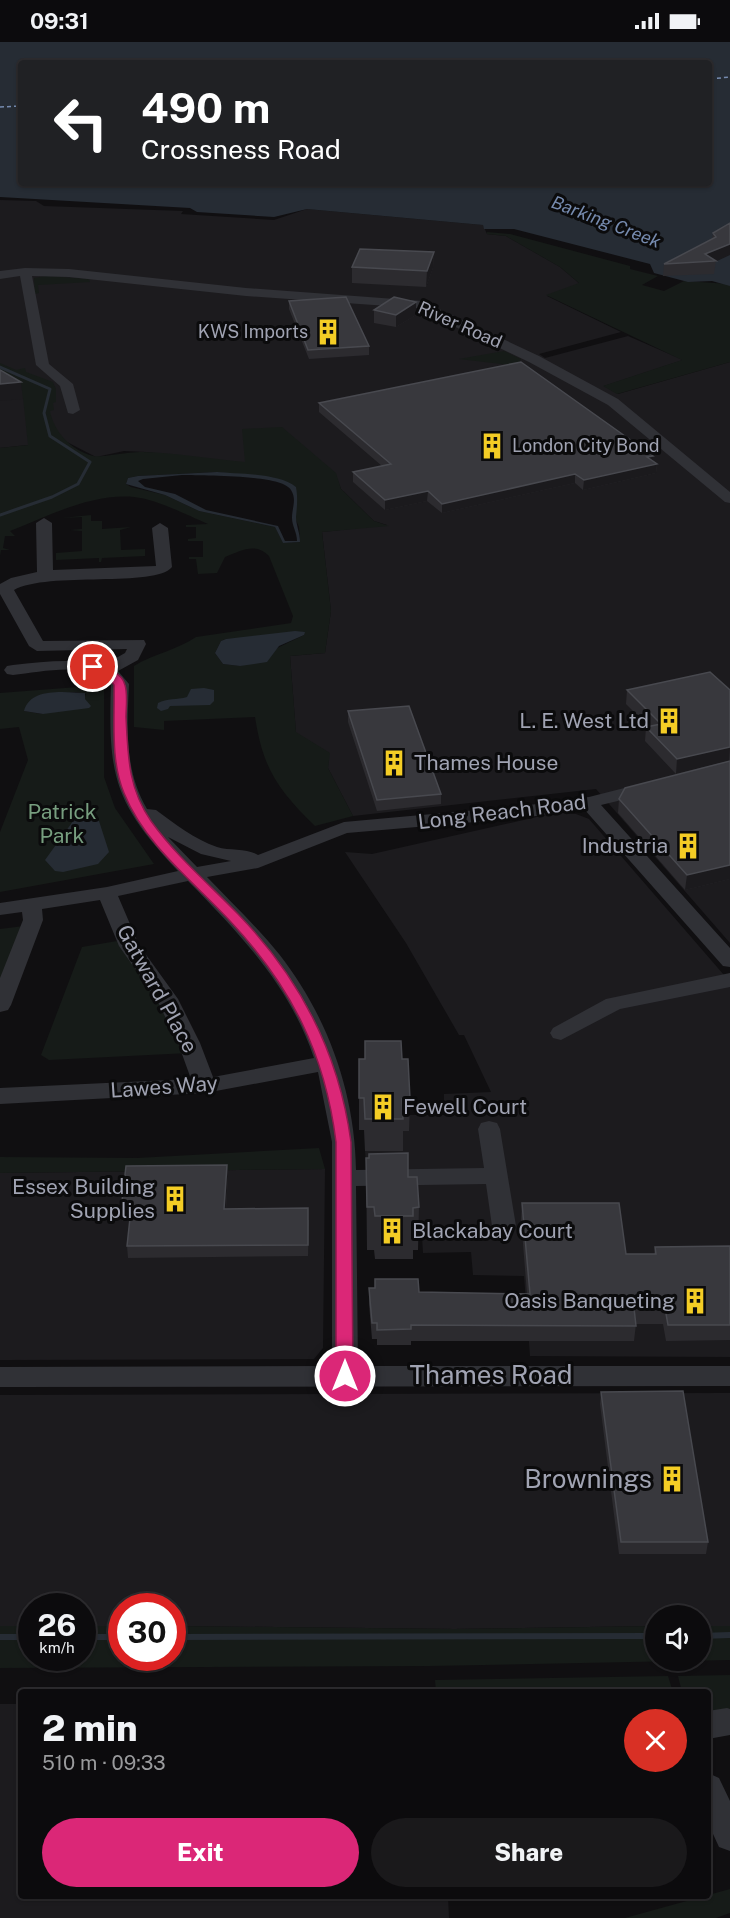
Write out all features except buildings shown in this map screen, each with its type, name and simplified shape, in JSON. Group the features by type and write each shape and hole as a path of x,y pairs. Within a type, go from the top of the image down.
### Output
{"street":[{"name":"River Road","path":"0,275 25,272 78,274 257,293 417,304 534,359 613,402 730,499"},
{"path":"25,272 43,365 66,384 73,410"},
{"path":"40,528 45,576"},
{"path":"105,671 132,656 138,644 37,646 5,588 12,582 45,576 160,570 164,567 160,528"},
{"path":"13,670 82,666 105,671 117,679 120,684 121,760 125,779 136,805 145,821 170,853 278,968 309,1022 326,1063 341,1117 344,1178 345,1376"},
{"name":"Long Reach Road","path":"0,909 107,893 192,874 251,864 332,831 348,827 454,819 589,802 667,783"},
{"path":"589,802 730,961"},
{"name":"Long Reach Road","path":"136,805 200,849 235,856 276,855"},
{"name":"Gatward Place","path":"107,893 129,946 166,999 189,1042 205,1086"},
{"path":"0,1005 33,920 32,905"},
{"path":"561,1033 614,1004 730,980"},
{"name":"Lawes Way","path":"0,1096 205,1086 326,1063"},
{"path":"489,1129 504,1226"},
{"path":"344,1178 497,1176"},
{"name":"Thames Road","path":"0,1377 730,1376"},
{"path":"711,1795 730,1836"}],"shaded area":[{"path":"0,200 36,201 44,206 183,211 181,214 274,220 307,209 483,225 487,234 506,236 560,267 580,284 547,296 621,332 539,354 545,358 628,336 683,360 604,386 618,394 730,362 730,943 596,789 353,816 328,768 329,753 296,733 290,656 325,653 331,611 322,532 387,525 374,521 341,489 335,473 146,452 124,451 96,457 65,441 0,448"},
{"path":"559,812 576,814 589,819 730,982 730,1357 530,1356 524,1276 473,1275 471,1252 423,1253 422,1237 417,1237 369,1196 365,1151 402,1131 408,1115 444,1115 444,1094 491,1092 464,1035 459,1035 406,943 345,852 372,854"},
{"path":"325,1169 323,1348 314,1359 0,1360 0,1173"},
{"path":"730,1393 730,1626 711,1626 711,1605 645,1605 645,1626 454,1629 186,1626 186,1593 108,1593 108,1626 96,1626 96,1593 18,1593 18,1626 0,1626 0,1395"},
{"path":"0,1704 18,1704 18,1899 448,1899 449,1918 0,1918"}],"green space":[{"path":"487,232 510,234 630,266 630,269 658,276 642,285 664,291 684,281 730,284 730,362 617,394 603,386 682,360 546,295 579,283 560,267 506,236 487,234"},
{"path":"45,276 89,279 90,282 38,285 39,293 35,294 34,278"},
{"path":"504,351 521,359 519,363 510,365 459,359"},
{"path":"0,363 16,370 25,368 26,372 53,382 56,389 56,402 53,403 54,410 50,411 55,426 71,445 93,456 143,452 245,462 242,429 282,427 336,473 341,489 374,521 389,526 322,532 331,611 325,653 290,656 296,732 330,753 328,768 353,816 315,826 302,813 274,778 258,735 255,717 164,721 164,730 134,727 134,666 196,637 291,623 293,616 269,556 264,552 258,549 242,550 225,557 217,573 198,574 196,559 189,559 189,557 203,557 203,541 188,541 188,539 196,538 196,527 186,527 186,525 208,524 143,498 118,497 86,502 10,531 15,536 5,536 3,548 10,550 1,550 0,556 0,448 28,445 23,398 0,382","holes":["217,472 274,478 296,487 296,520 300,542 283,543 275,527 199,511 165,495 126,484 128,478 138,476","304,635 240,666 223,664 215,653 221,641 226,639"]},
{"path":"91,515 91,521 102,521 102,529 131,527 120,530 121,550 145,549 145,556 102,558 101,562 99,558 56,560 56,553 82,551 82,531 70,530 82,529 82,517 62,518"},
{"name":"Patrick Park","path":"83,679 104,690 104,777 115,808 154,864 0,892 0,832 28,760 19,727 0,729 0,693 78,687","holes":["76,692 86,694 84,699 87,703 42,714 24,711 45,694"]},
{"path":"24,926 0,984 0,929"},
{"path":"117,941 156,993 189,1053 49,1060 41,1055 82,947"},
{"path":"319,1148 325,1169 0,1173 0,1157 137,1158"},
{"path":"0,1626 18,1626 18,1668 0,1668"},
{"path":"96,1626 108,1626 108,1667 96,1668"},
{"path":"186,1626 454,1629 645,1626 645,1662 186,1667"},
{"path":"711,1626 730,1626 730,1660 711,1660"},
{"path":"730,1675 730,1710 711,1713 711,1689 681,1689 678,1676"},
{"path":"668,1676 672,1689 436,1689 435,1680"},
{"path":"730,1889 730,1913 716,1918 625,1918 694,1899 711,1899 711,1894"}],"water":[{"name":"Barking Creek","path":"0,42 730,42 730,286 712,281 688,282 654,273 650,264 514,229 484,229 483,225 307,209 274,217 197,212 190,208 0,197"},
{"path":"217,472 258,475 289,482 296,487 296,520 300,542 283,543 275,527 199,511 165,495 126,484 128,478","holes":["182,475 258,478 285,485 294,497 292,521 297,541 285,541 278,526 206,510 175,494 145,487 138,481"]},
{"path":"295,631 305,632 304,635 279,646 267,662 240,666 223,664 215,653 221,641 226,639"},
{"path":"191,689 214,690 214,701 210,705 170,706 161,711 157,708 161,701 187,697"},
{"path":"85,693 85,699 91,706 89,708 43,714 24,711 33,698 41,694"},
{"path":"92,816 99,821 109,852 98,864 63,872 55,871 45,860 76,817"}],"waterway":[{"path":"0,367 50,389 44,413 50,436 90,462 78,484 52,497 0,515"},
{"path":"711,1636 730,1635"},
{"path":"186,1637 645,1636"},
{"path":"0,1637 18,1637"},
{"path":"96,1637 108,1637"}],"ferry route":[{"path":"712,79 730,77"},
{"path":"0,107 18,106"}],"place":[{"name":"KWS Imports","path":"328,332"},
{"name":"London City Bond","path":"492,446"},
{"name":"L. E. West Ltd","path":"669,721"},
{"name":"Thames House","path":"394,763"},
{"name":"Industria","path":"688,846"},
{"name":"Fewell Court","path":"383,1107"},
{"name":"Essex Building Supplies","path":"175,1199"},
{"name":"Blackabay Court","path":"392,1231"},
{"name":"Oasis Banqueting","path":"695,1301"},
{"name":"Brownings","path":"672,1479"}],"route":[{"path":"93,667 112,674 120,684 122,766 129,792 145,821 172,855 204,885 278,968 290,985 314,1031 332,1079 344,1142 345,1376"}]}
